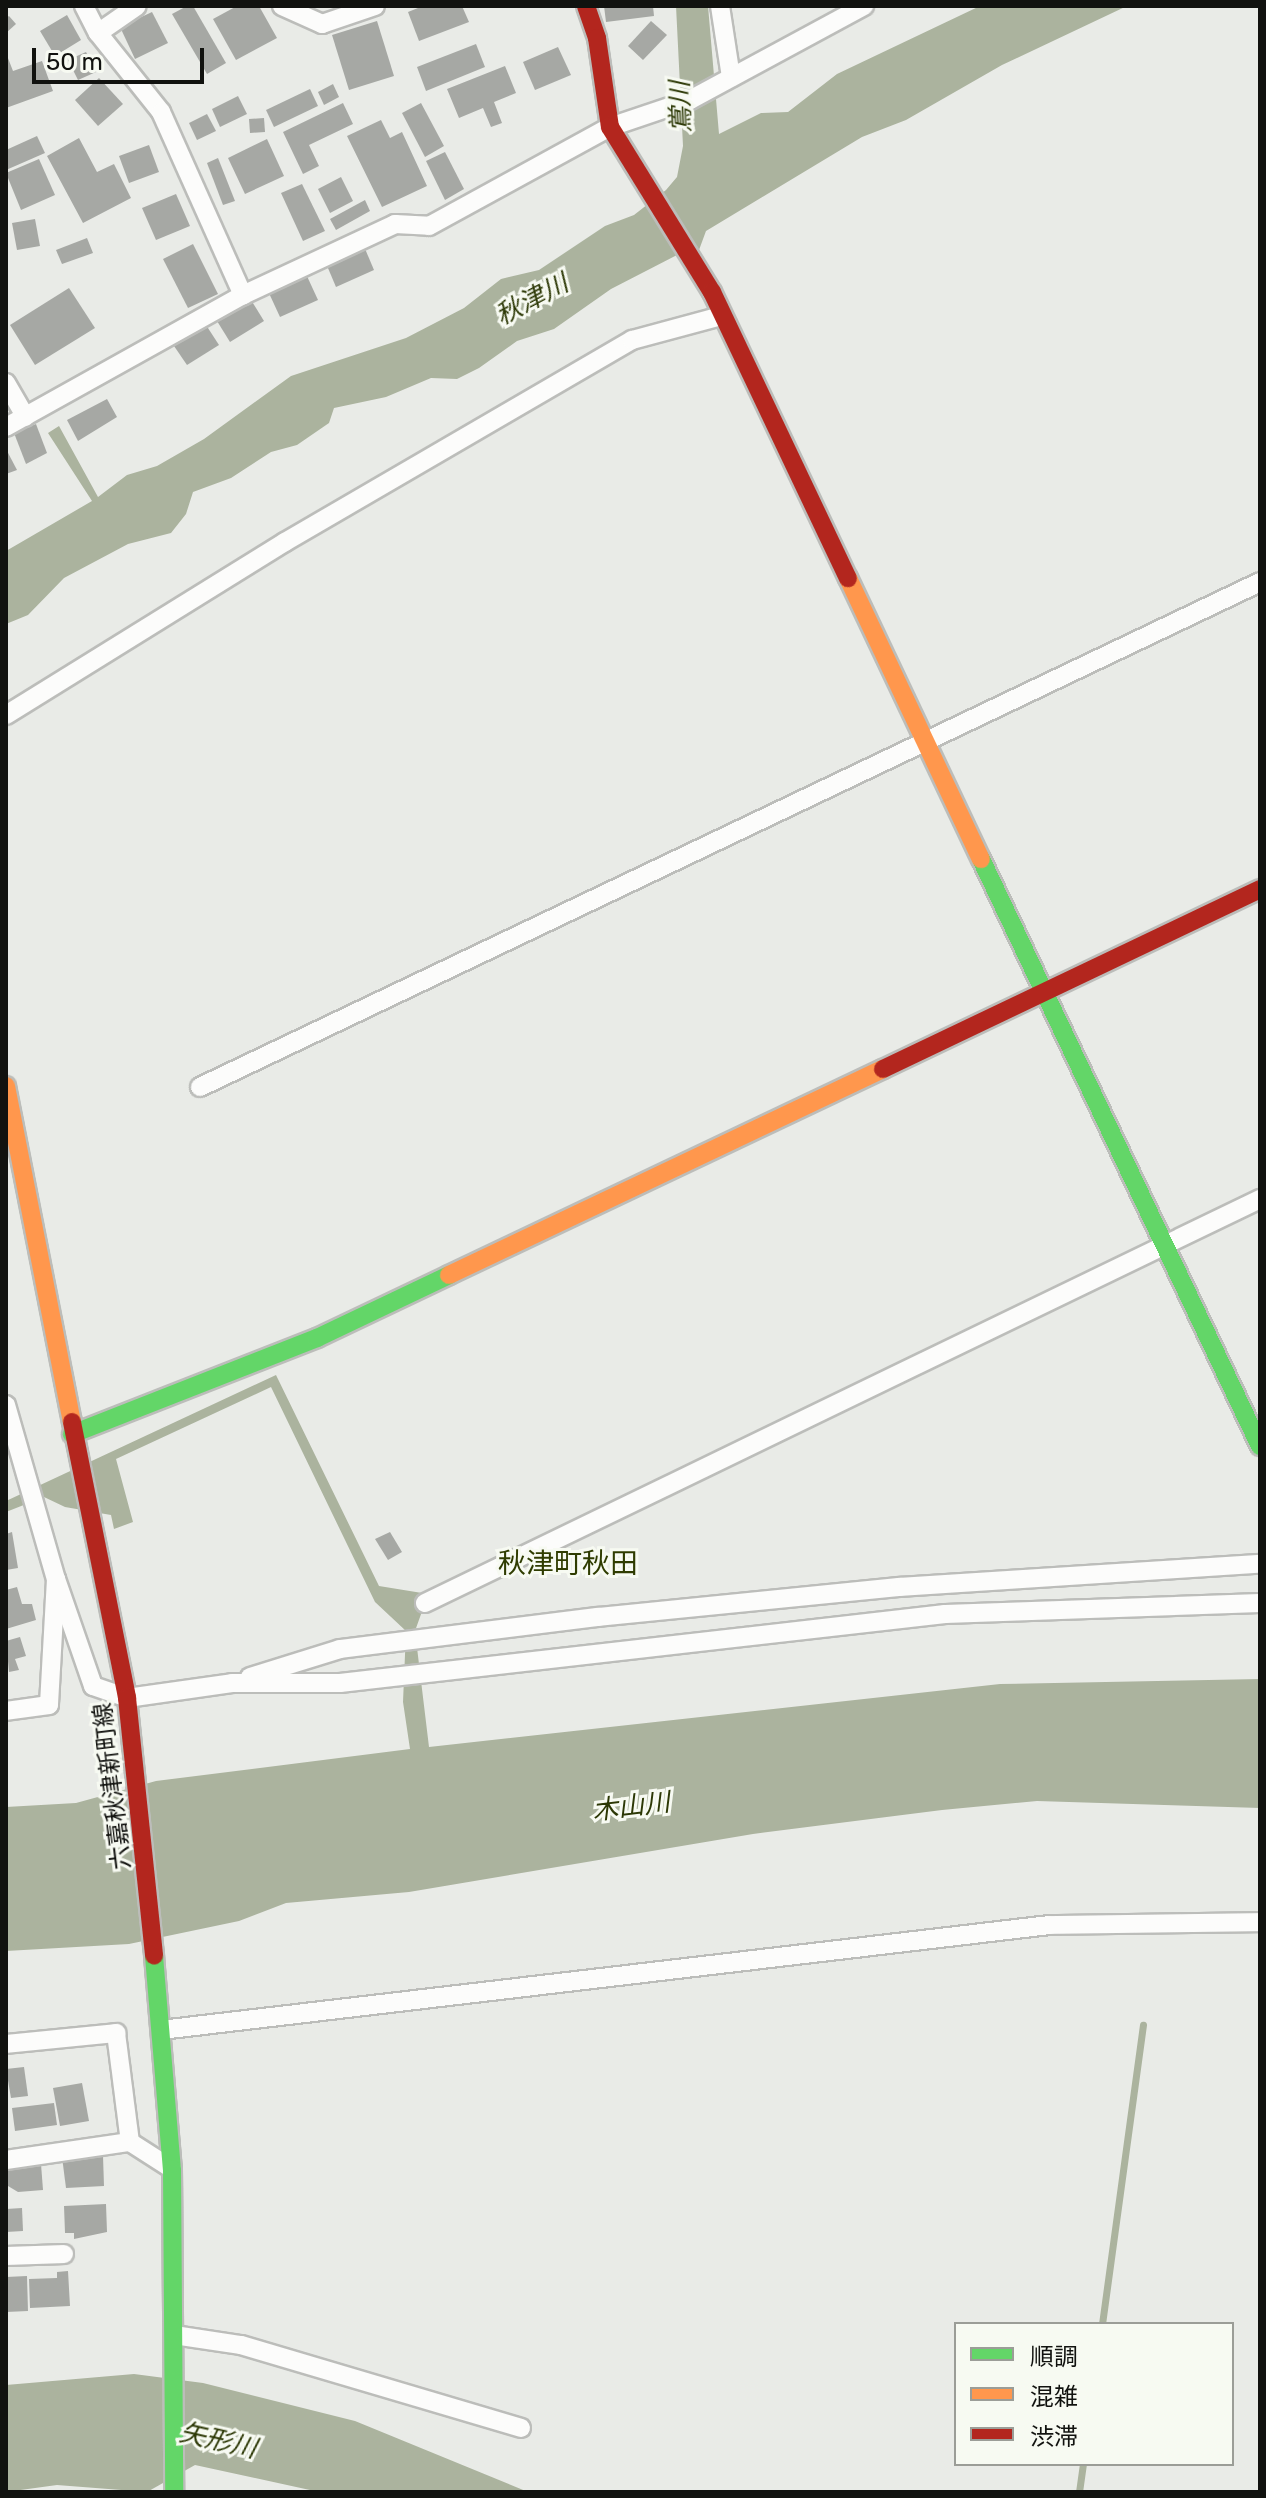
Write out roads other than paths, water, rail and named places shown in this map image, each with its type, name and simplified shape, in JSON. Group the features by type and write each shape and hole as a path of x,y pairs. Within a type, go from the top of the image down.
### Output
{"street":[{"path":"84,6 98,33 161,112 243,295"},
{"path":"98,33 137,6"},
{"path":"282,6 322,24 375,6"},
{"path":"586,6 597,38 610,127 712,292 1042,994 1260,1446"},
{"path":"720,6 723,82"},
{"path":"6,427 243,295 395,224 429,226 610,127 690,100 864,6"},
{"path":"6,715 285,542 632,340 721,316"},
{"path":"6,383 26,417"},
{"path":"200,1087 1260,582"},
{"path":"72,1434 317,1338 1260,889"},
{"name":"六嘉秋津新町線","path":"6,1086 72,1434 127,1698 172,2169 174,2492"},
{"path":"425,1603 1260,1199"},
{"path":"6,1405 56,1579 93,1686 127,1698 232,1683 340,1683 945,1614 1260,1603"},
{"path":"232,1683 340,1649 598,1617 900,1587 1260,1564"},
{"path":"6,1711 49,1705 56,1579"},
{"path":"161,2030 1049,1925 1260,1922"},
{"path":"6,2044 116,2033 130,2142"},
{"path":"6,2160 130,2142 172,2169"},
{"path":"6,2256 64,2254"},
{"path":"174,2335 241,2345 521,2428"}],"water":[{"name":"秋津川","path":"676,6 708,6 719,134 761,113 788,112 837,74 980,6 1127,6 1002,65 906,120 862,137 706,231 699,250 677,255 611,289 554,329 517,341 479,368 457,379 431,378 386,397 334,408 329,423 297,445 271,452 231,478 193,492 186,514 171,533 128,544 64,578 28,615 6,624 6,551 92,501 48,433 59,426 98,497 127,475 157,466 204,439 291,376 406,338 464,308 501,279 539,270 605,226 634,215 666,190 677,177 683,146"},
{"name":"木山川","path":"276,1375 379,1586 422,1593 591,1514 425,1603 415,1631 429,1747 1000,1684 1260,1679 1260,1808 1037,1801 942,1810 753,1834 409,1892 286,1903 239,1921 129,1944 6,1951 6,1807 76,1803 156,1781 410,1749 403,1702 406,1631 375,1602 271,1387 116,1459 133,1522 114,1529 111,1515 65,1507 44,1497 6,1512 6,1501"},
{"name":"矢形川","path":"134,2374 203,2383 355,2421 528,2492 319,2492 195,2465 147,2492 57,2485 6,2492 6,2385"}],"waterway":[{"path":"1102,2322 1143,2025"},
{"path":"1079,2492 1083,2466"}],"district":[{"name":"秋津町秋田","path":"568,1564"}],"water label":[{"name":"鴬川","path":"681,107"}]}
